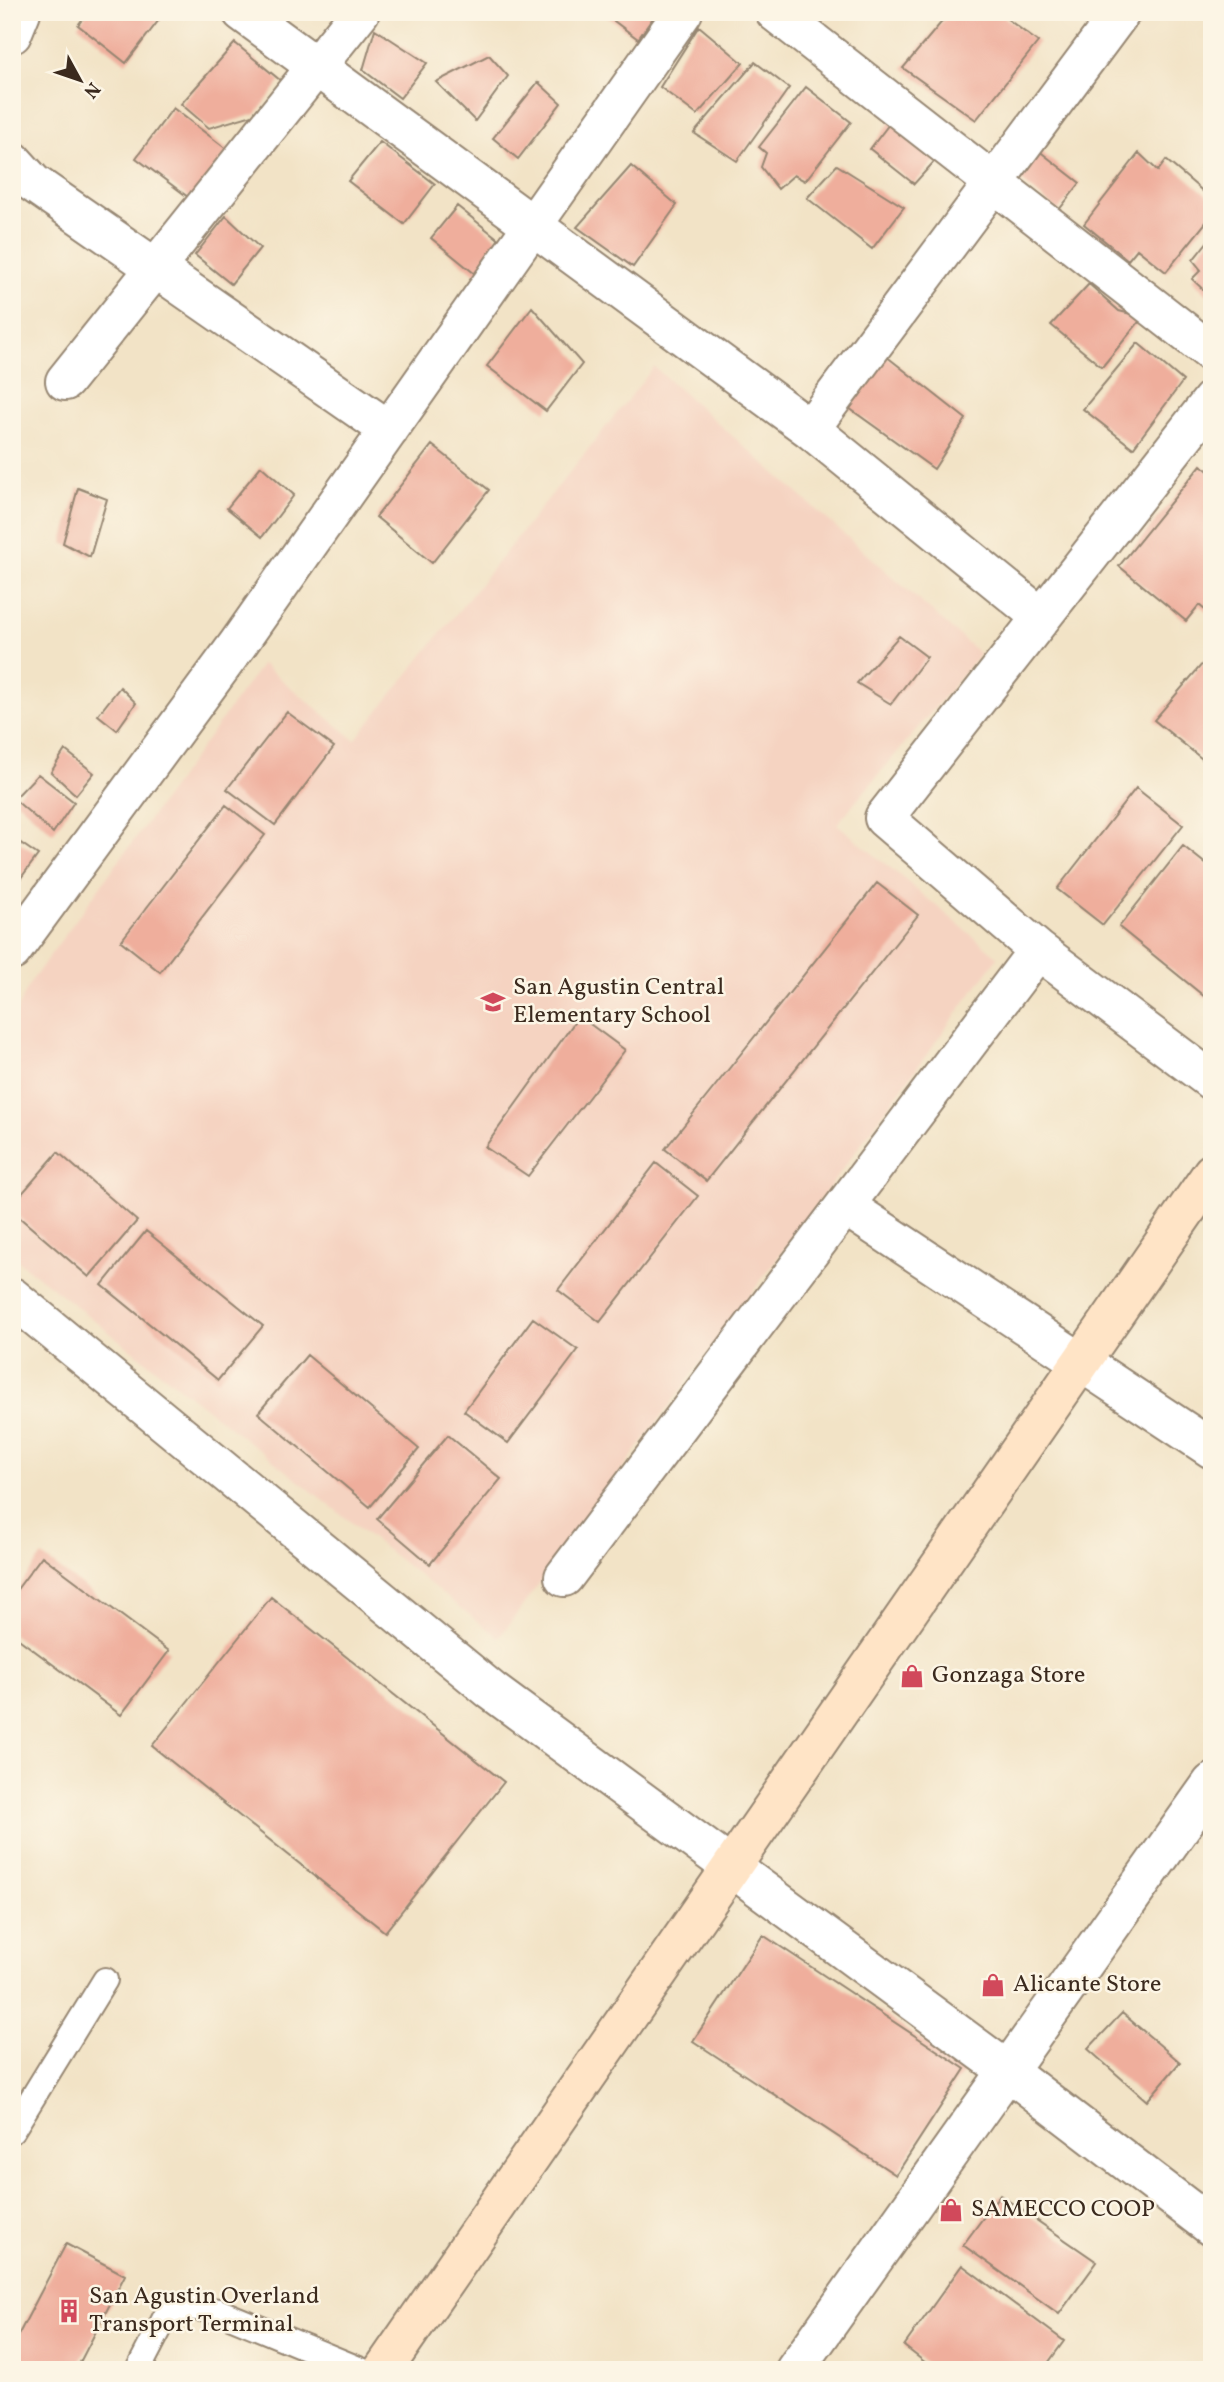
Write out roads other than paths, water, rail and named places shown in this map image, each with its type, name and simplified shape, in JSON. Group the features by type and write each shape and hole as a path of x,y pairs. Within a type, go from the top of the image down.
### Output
{"street":[{"path":"12,34 22,12"},
{"path":"242,12 810,429 1041,617"},
{"path":"65,381 360,12"},
{"path":"12,951 238,644 683,12"},
{"path":"775,12 1212,353"},
{"path":"810,429 1121,12"},
{"path":"12,160 33,183 389,430"},
{"path":"1212,400 884,818 1038,950 1212,1082"},
{"path":"564,1577 1038,950"},
{"path":"383,2370 1212,1173"},
{"path":"845,1206 1212,1450"},
{"path":"12,1297 492,1691 1008,2071 1212,2227"},
{"path":"795,2370 1212,1783"}],"lane":[{"path":"12,2131 105,1980"},
{"path":"138,2370 167,2314 188,2306 218,2311 361,2370"}],"place":[{"name":"San Agustin Central Elementary School","path":"493,1002"},
{"name":"Gonzaga Store","path":"912,1676"},
{"name":"Alicante Store","path":"993,1985"},
{"name":"SAMECCO COOP","path":"951,2210"},
{"name":"San Agustin Overland Transport Terminal","path":"69,2311"}]}
